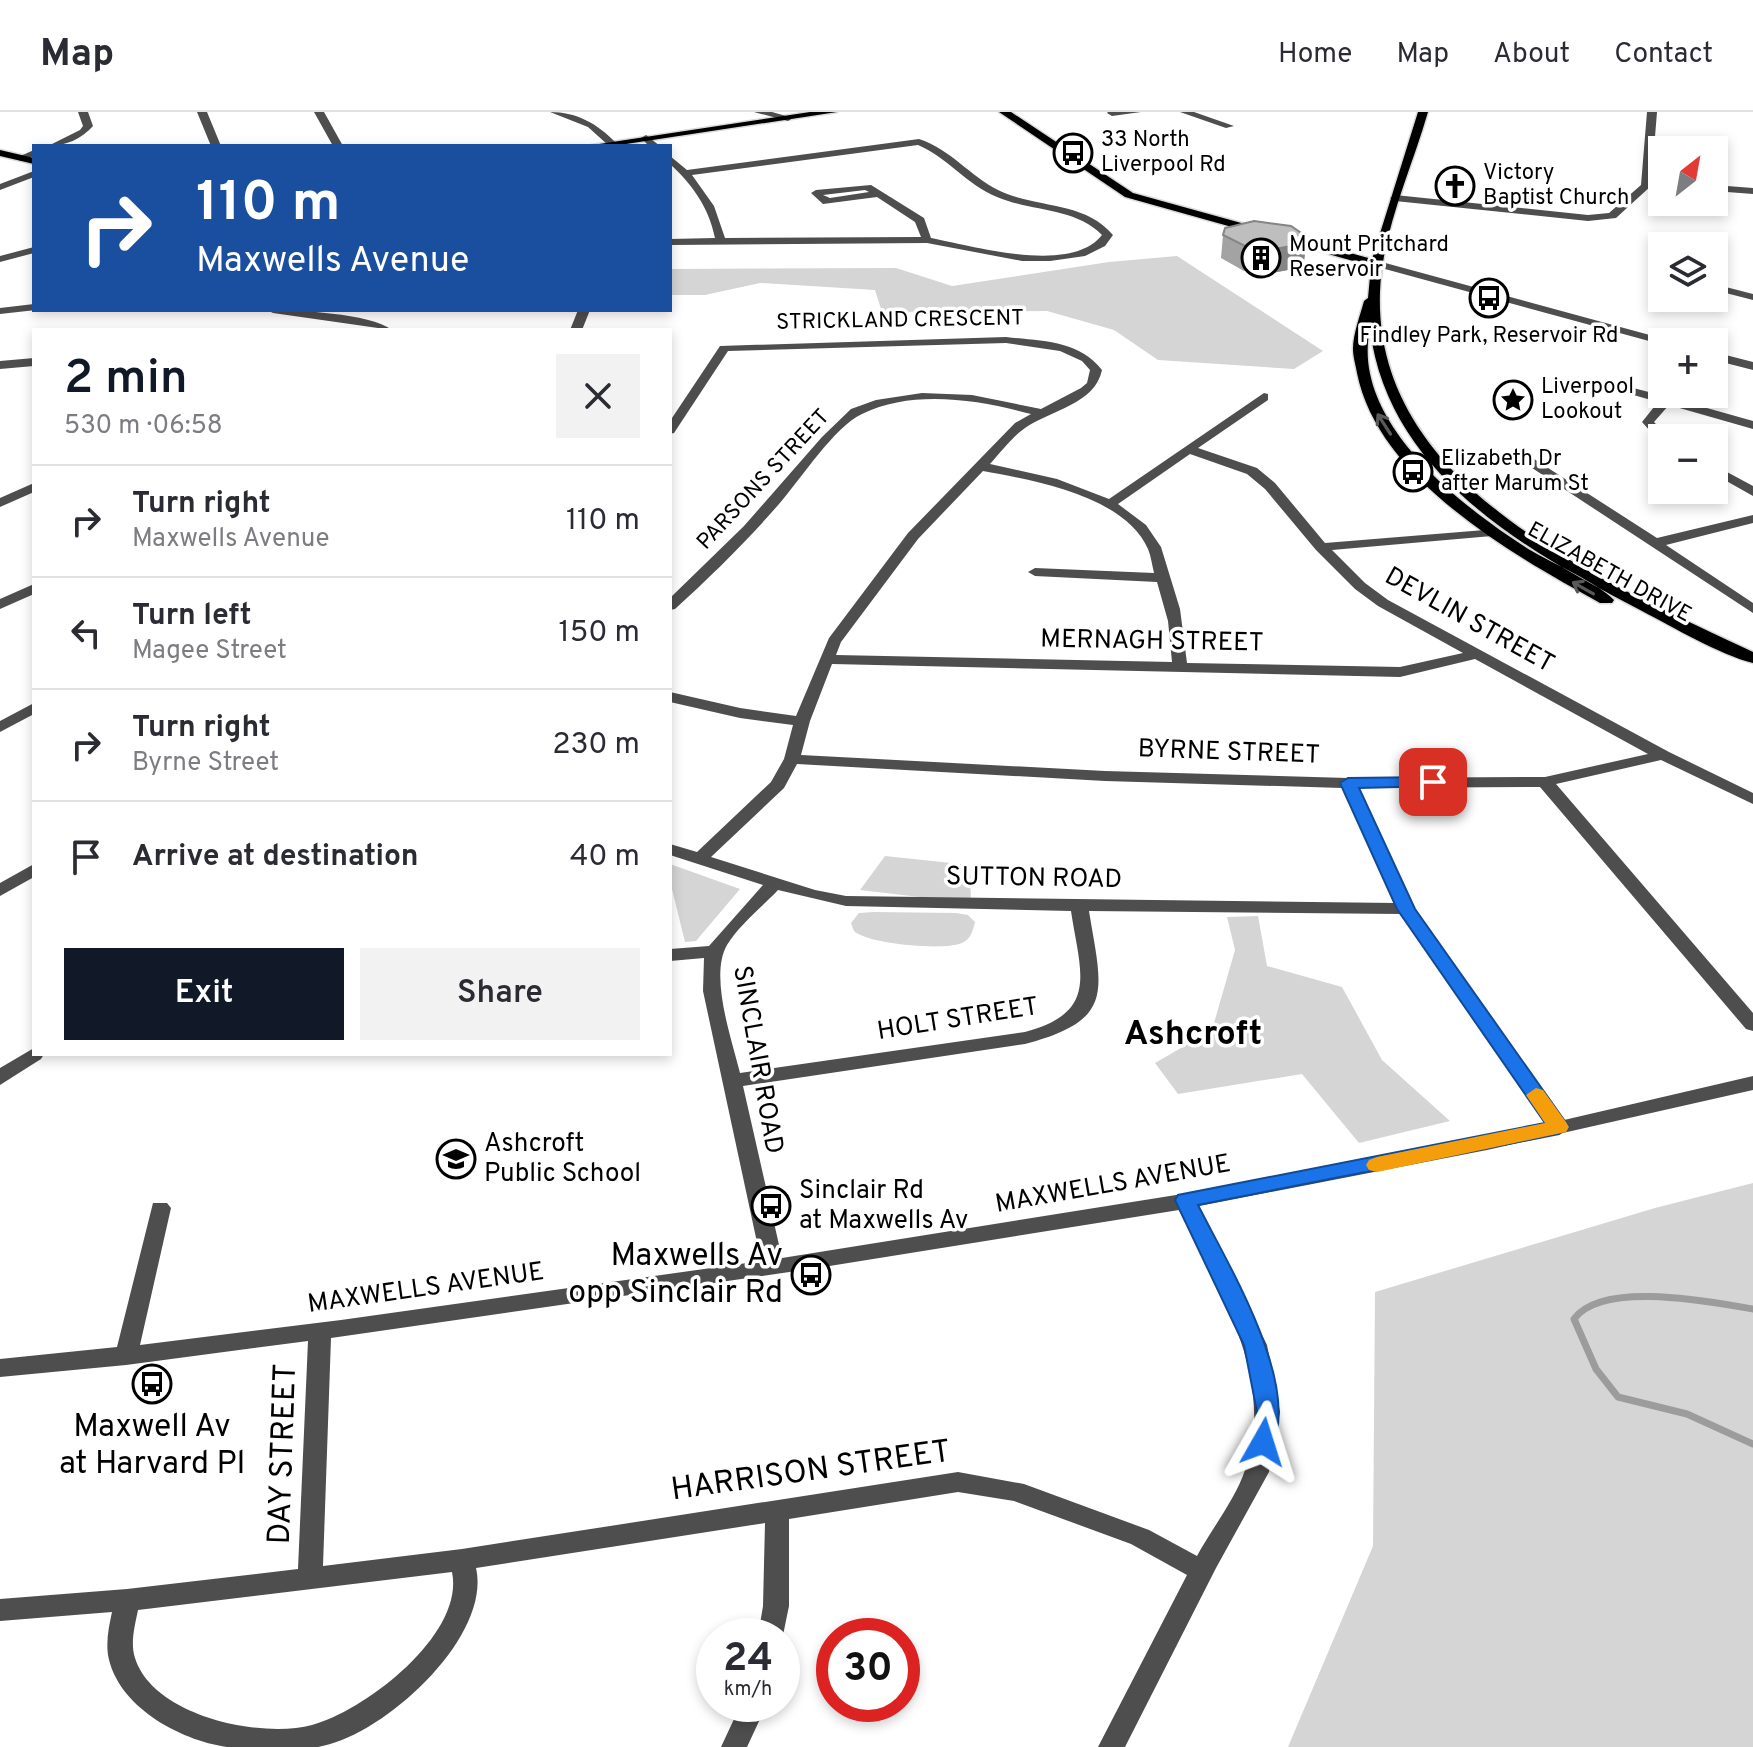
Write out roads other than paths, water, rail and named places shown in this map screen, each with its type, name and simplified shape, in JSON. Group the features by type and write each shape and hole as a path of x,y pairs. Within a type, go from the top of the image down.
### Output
{"main road":[{"path":"604,144 650,142 832,112"},
{"path":"1004,112 1129,195 1378,264"},
{"name":"ELIZABETH DRIVE","path":"1423,112 1395,198 1378,264 1374,294 1382,357 1396,404 1424,448 1456,481 1516,530 1570,565 1753,658"},
{"path":"0,153 32,161"},
{"name":"ELIZABETH DRIVE","path":"1374,294 1365,312 1360,356 1370,400 1382,423 1424,475 1492,532 1543,566 1604,600 1753,672"}],"street":[{"path":"57,144 83,132 88,126 83,112"},
{"path":"202,112 215,144"},
{"path":"319,112 337,144"},
{"path":"555,112 591,125 611,143"},
{"path":"759,112 788,118"},
{"path":"1112,113 1136,112"},
{"path":"1185,112 1229,126"},
{"path":"1395,198 1606,218 1617,213 1639,194 1647,181 1652,112"},
{"path":"672,242 927,240 1022,258 1050,258 1081,254 1101,244 1108,235 1086,216 999,195 919,142 686,173"},
{"path":"21,158 32,154"},
{"path":"672,161 702,189 718,224 721,242"},
{"path":"0,187 32,175"},
{"path":"879,194 823,201 816,193 859,186 879,194 920,220 927,240"},
{"path":"1728,189 1753,191"},
{"path":"0,259 32,251"},
{"path":"1378,264 1648,338"},
{"path":"1728,291 1753,297"},
{"path":"0,311 32,307"},
{"path":"287,312 373,324 382,328"},
{"name":"STRICKLAND CRESCENT","path":"672,427 718,352 734,346 1006,340 1063,348 1095,366 1095,379 1085,391 1019,426 913,536 834,641 802,721 792,759 778,785 699,859"},
{"path":"1728,360 1753,366"},
{"path":"0,381 1,365 32,362"},
{"path":"1599,381 1648,392"},
{"name":"PARSONS STREET","path":"672,604 772,504 852,413 879,404 921,397 965,398 1040,413"},
{"path":"1111,503 1264,397"},
{"path":"1650,424 1648,422 1660,408"},
{"path":"1703,408 1753,425"},
{"name":"DEVLIN STREET","path":"1191,450 1252,471 1270,486 1321,547 1360,586 1383,603 1663,755 1753,799"},
{"path":"1531,461 1753,609"},
{"path":"980,466 1058,485 1111,503 1141,529 1154,547 1163,578 1180,644 1180,667"},
{"path":"1728,477 1753,492"},
{"path":"0,503 32,488"},
{"path":"1655,543 1753,519"},
{"path":"1321,547 1492,532"},
{"path":"1035,572 1163,578"},
{"path":"0,605 32,589"},
{"name":"MERNAGH STREET","path":"826,659 1400,672 1476,654"},
{"path":"672,697 740,713 802,721"},
{"path":"0,727 32,709"},
{"name":"BYRNE STREET","path":"792,759 1105,776 1348,783 1545,782 1663,755"},
{"path":"1545,782 1753,1025"},
{"path":"1348,783 1406,909 1559,1127"},
{"name":"SUTTON ROAD","path":"672,850 774,883 846,901 1079,907 1239,905 1406,909"},
{"path":"0,891 32,870"},
{"name":"SINCLAIR ROAD","path":"773,1267 712,991 710,968 714,951 732,926 774,883"},
{"name":"HOLT STREET","path":"731,1081 1025,1038 1070,1023 1081,1012 1090,992 1079,907"},
{"path":"672,955 714,951"},
{"path":"0,1078 32,1055"},
{"name":"MAXWELLS AVENUE","path":"0,1368 320,1332 984,1237 1559,1127 1753,1083"},
{"path":"1111,1747 1257,1472 1268,1412 1256,1345 1185,1200"},
{"path":"126,1356 160,1208"},
{"name":"DAY STREET","path":"310,1578 320,1332"},
{"name":"HARRISON STREET","path":"0,1610 127,1600 462,1560 958,1482 1015,1491 1140,1537 1202,1571"},
{"path":"774,1618 777,1509"},
{"path":"127,1600 121,1628 123,1664 146,1700 179,1722 215,1735 265,1741 308,1738 344,1724 399,1691 441,1644 459,1617 467,1586 462,1560"},
{"path":"734,1747 746,1722"}],"waterway":[{"path":"1753,1309 1685,1299 1632,1297 1588,1307 1574,1319 1596,1369 1618,1397 1687,1414 1753,1444"}],"place":[{"name":"33 North Liverpool Rd","path":"1073,153"},
{"name":"Victory Baptist Church","path":"1455,186"},
{"name":"Mount Pritchard Reservoir","path":"1261,258"},
{"name":"Findley Park, Reservoir Rd","path":"1489,298"},
{"name":"Liverpool Lookout","path":"1513,400"},
{"name":"Elizabeth Dr after Marum St","path":"1413,472"},
{"name":"Ashcroft Public School","path":"456,1159"},
{"name":"Sinclair Rd at Maxwells Av","path":"771,1206"},
{"name":"Maxwells Av opp Sinclair Rd","path":"811,1275"},
{"name":"Maxwell Av at Harvard Pl","path":"152,1384"}],"district":[{"name":"Ashcroft","path":"1193,1035"}]}
